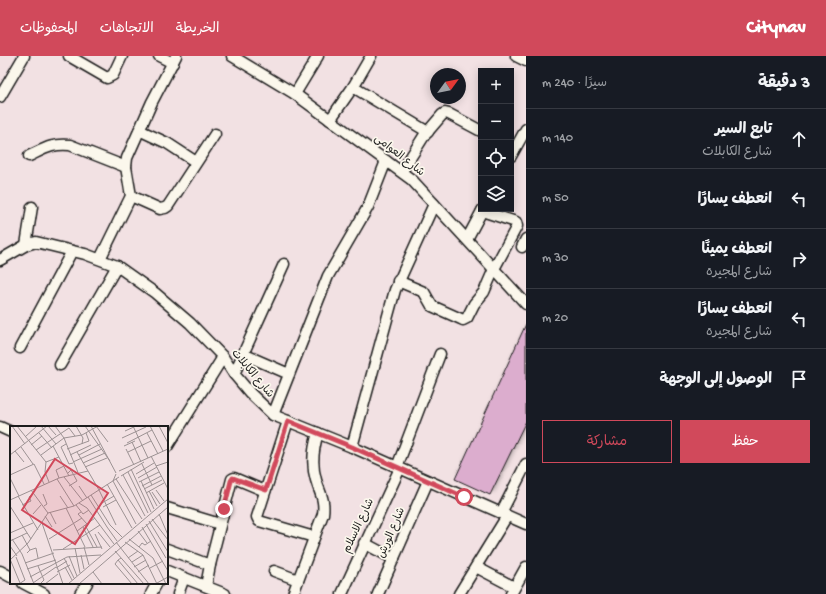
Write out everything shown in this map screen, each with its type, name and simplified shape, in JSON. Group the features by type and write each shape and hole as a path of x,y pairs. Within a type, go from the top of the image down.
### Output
{"street":[{"path":"0,97 24,56"},
{"path":"69,56 107,78 113,75 122,56"},
{"path":"100,259 132,196 126,167 127,158 152,102 174,59 159,56"},
{"name":"شارع العوامى","path":"232,56 295,94 386,161 402,171 525,301"},
{"path":"295,94 318,56"},
{"path":"330,120 353,87 371,56"},
{"path":"516,56 526,61"},
{"path":"353,87 428,132"},
{"path":"402,171 428,132 445,113 478,130"},
{"path":"514,147 526,129"},
{"path":"139,130 167,143 196,162"},
{"path":"132,196 160,209 168,206 215,134"},
{"path":"29,156 55,145 70,145 126,167"},
{"path":"272,415 328,276 368,207 386,161"},
{"path":"352,447 398,281 434,204"},
{"path":"26,245 32,207"},
{"path":"467,239 481,212"},
{"path":"398,281 424,292 432,306 463,320 467,318 474,304 484,292 494,269 517,226 514,221 488,212"},
{"name":"شارع الكابلات","path":"0,261 26,245 36,242 100,259 117,266 155,292 173,307 201,334 222,357 250,393 272,415 352,447 526,524"},
{"path":"20,348 72,251"},
{"path":"234,374 284,264"},
{"path":"60,365 117,266"},
{"path":"243,354 289,374"},
{"name":"شارع الاسلام","path":"342,594 398,467 440,354"},
{"path":"168,446 222,357"},
{"path":"288,421 257,517 259,521 314,538"},
{"path":"0,427 10,432"},
{"path":"293,594 323,514 323,498 316,480 313,464 314,448 318,433"},
{"path":"459,594 476,567 504,515 526,464"},
{"path":"206,586 232,479 234,478 266,490"},
{"name":"شارع الورش","path":"378,594 428,481"},
{"path":"168,508 220,524"},
{"path":"364,543 394,559"},
{"path":"168,549 210,565"},
{"path":"476,567 513,591 526,567"},
{"path":"168,570 225,594"},
{"path":"0,571 10,576"},
{"path":"274,571 298,580"},
{"path":"178,594 184,578"},
{"path":"25,584 44,594"},
{"path":"80,594 86,584"},
{"path":"151,594 156,584"}],"building":[{"path":"526,324 526,421 490,495 455,479"}],"route":[{"path":"224,509 233,478 266,490 288,421 352,447 464,497"}]}
